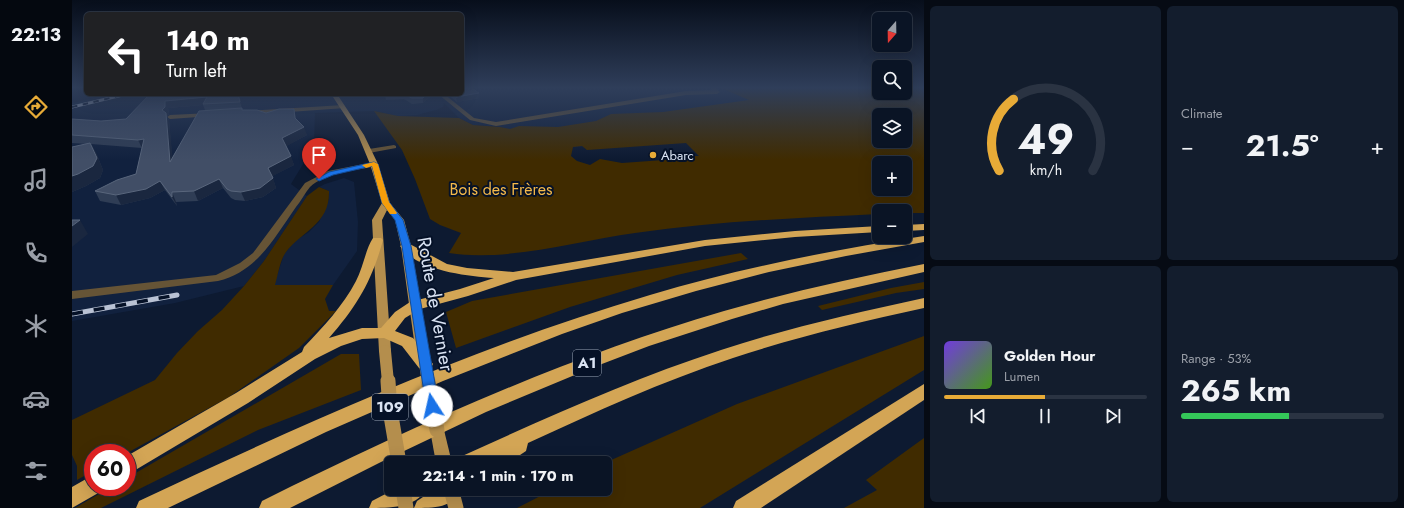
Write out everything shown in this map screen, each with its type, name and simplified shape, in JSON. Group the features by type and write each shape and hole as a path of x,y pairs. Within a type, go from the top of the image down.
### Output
{"highway":[{"path":"912,228 924,227"},
{"path":"385,333 400,315 415,305 463,293 514,276 705,243 795,234 872,229"},
{"path":"146,508 350,413 464,366 550,333 618,310 739,275 835,254 924,239"},
{"path":"305,356 332,326 361,286 377,240"},
{"path":"406,246 432,264 444,269 514,276"},
{"name":"A1","path":"269,508 472,410 621,351 748,309 840,286 924,268"},
{"name":"A1","path":"482,456 618,394 727,354 828,325 924,304"},
{"path":"136,461 241,399 305,356 346,338 360,334 385,333 403,338 412,345 424,364"},
{"path":"743,508 924,391"},
{"path":"503,456 558,420"},
{"path":"72,498 84,491"},
{"path":"379,508 402,496"},
{"path":"424,508 442,496"}],"main road":[{"name":"Route de Vernier","path":"346,112 369,152 386,203 399,220 406,246 424,364 443,456"},
{"name":"109","path":"386,203 377,220 377,240 390,410 398,456"},
{"path":"404,496 406,508"},
{"path":"453,496 456,508"}],"lane":[{"path":"241,113 263,112"},
{"path":"463,112 472,119 496,124 571,112"},
{"path":"170,117 218,114"},
{"path":"369,152 394,148"},
{"path":"72,295 218,278 228,274 249,263 258,255 308,186 331,173 374,164"}],"shaded area":[{"path":"72,112 353,112 315,113 314,146 291,184 307,196 264,261 244,286 175,303 72,321"},
{"path":"377,112 430,112 417,115 398,116"},
{"path":"453,112 778,112 827,132 572,147 500,127 473,125 459,118"},
{"path":"344,178 354,182 358,222 357,251 333,285 274,285 284,254 295,241 309,232 319,222 329,199 329,191 319,187"}],"green space":[{"name":"Bois des Frères","path":"375,112 398,116 459,118 473,125 510,129 519,126 558,127 596,121 611,114 665,112 872,112 872,148 912,148 912,112 924,112 924,213 912,213 912,204 872,204 872,214 726,223 665,229 518,253 472,255 449,253 461,233 440,225 430,219 402,150","holes":["686,143 699,156 692,156 691,158 622,163 600,159 590,165 577,161 571,156 573,147 582,146 587,150"]},
{"path":"319,187 329,191 325,212 314,226 292,245 284,255 275,285 333,285 325,299 329,311 336,311 299,348 229,397 136,448 136,444 84,444 84,476 77,480 77,466 72,455 72,420 155,380 177,353 198,331 222,310 244,286 264,261 307,196"},
{"path":"741,253 748,259 677,275 570,307 456,348 446,312 472,301"},
{"path":"924,282 924,289 896,293 822,310 818,306 891,288"},
{"path":"924,336 924,370 700,508 517,508 540,496 612,496 612,459 737,404"},
{"path":"341,354 359,354 361,390 258,430 136,491 136,473"},
{"path":"924,438 924,508 844,508 877,490 866,480"},
{"path":"96,496 125,496 101,508 75,508"}],"building":[{"path":"133,112 164,112 166,113 170,162 199,112 262,112 266,113 294,112 295,118 304,127 282,138 291,156 268,168 273,178 260,188 241,192 231,191 227,189 219,179 194,191 172,192 172,197 160,181 146,189 116,195 95,191 117,180 136,174 144,139 138,140 72,135 72,119 101,121 126,119"},
{"path":"90,143 97,158 93,166 72,176 72,147"},
{"path":"72,220 80,220 72,226"}],"railway":[{"path":"72,314 177,295"}],"slow traffic":[{"path":"366,165 374,164 386,203 393,213"}],"place":[{"name":"Abarc","path":"653,155"}],"route":[{"path":"319,179 331,173 374,164 386,203 399,220 406,246 410,279 432,406"}]}
